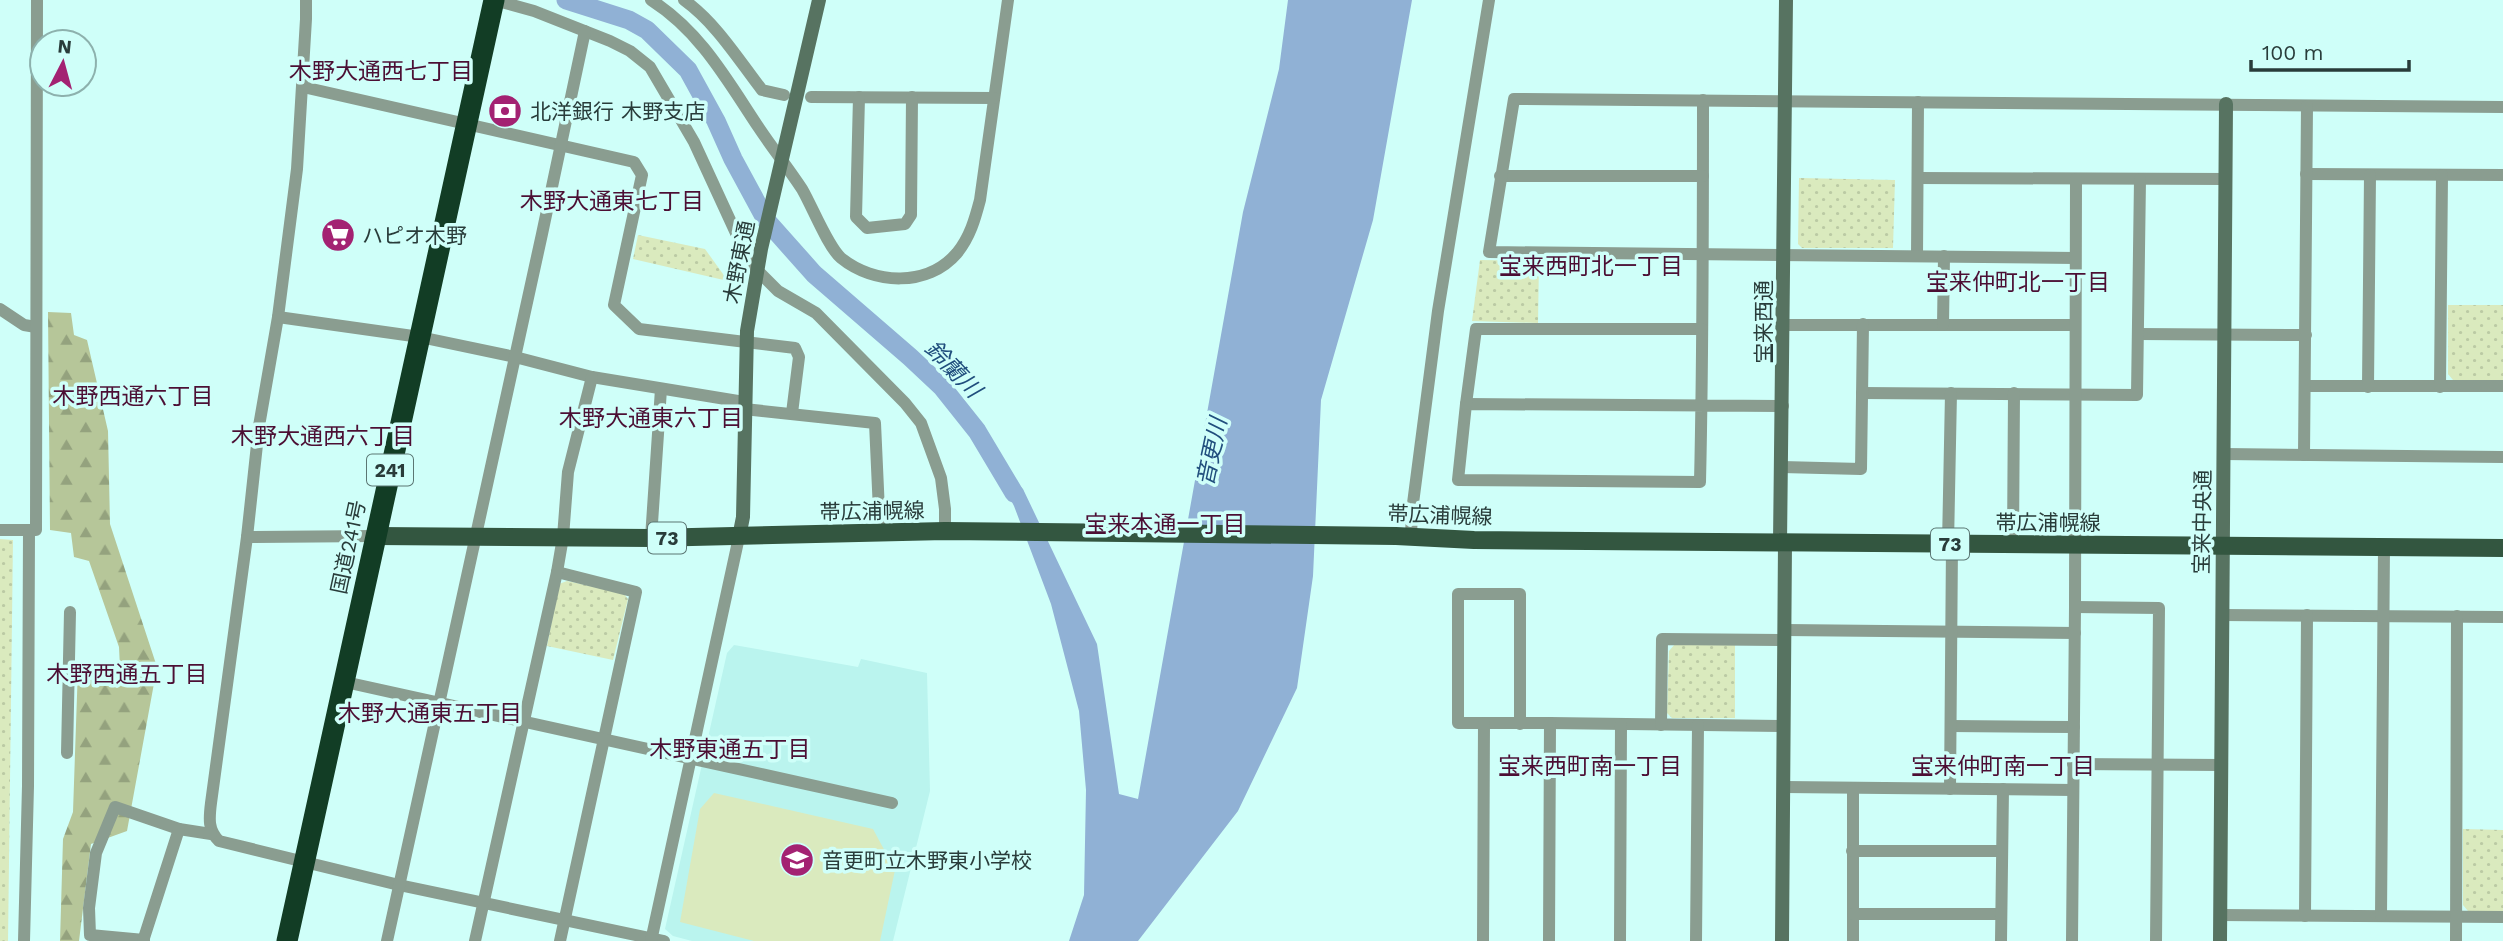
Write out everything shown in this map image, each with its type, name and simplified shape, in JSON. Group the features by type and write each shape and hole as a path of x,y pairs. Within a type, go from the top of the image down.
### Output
{"highway":[{"name":"国道241号","path":"287,941 494,0"}],"main road":[{"name":"帯広浦幌線","path":"376,536 651,538 952,532 1404,536 1474,540 2503,548"}],"street":[{"path":"0,530 36,530 37,0"},
{"path":"211,834 211,803 260,426 278,317 297,169 306,0"},
{"path":"494,0 534,11 585,31 630,51 650,67 694,142 741,244 757,270 778,291 816,313 905,402 921,423 941,478 952,532"},
{"path":"651,0 680,22 707,49 781,162 802,189 839,257 860,271 881,278 901,280 936,268 956,255 974,224 980,200 1008,0"},
{"path":"684,0 698,4 762,90 784,95"},
{"name":"木野東通","path":"739,537 743,517 747,331 761,248 819,0"},
{"path":"1404,536 1412,511 1438,311 1489,0"},
{"name":"宝来西通","path":"1783,941 1785,635 1782,467 1786,0"},
{"path":"387,941 585,31"},
{"path":"303,87 634,162 642,175 614,305 639,329 795,348 799,357 792,413"},
{"path":"811,97 994,98"},
{"path":"859,97 856,217 867,228 905,224 911,215 912,97"},
{"path":"2075,258 1489,252 1514,99 2503,107"},
{"path":"1702,329 1476,329 1458,480 1700,482 1702,405 1703,100"},
{"path":"1917,256 1918,102"},
{"name":"宝来中央通","path":"2220,941 2226,104"},
{"path":"2304,455 2307,106"},
{"path":"2306,174 2503,175"},
{"path":"2368,387 2370,175"},
{"path":"2440,387 2442,175"},
{"path":"1500,176 1703,176"},
{"path":"1917,178 2225,179"},
{"path":"2072,941 2076,607 2076,179"},
{"path":"1861,393 2137,395 2140,179"},
{"path":"1943,324 1944,256"},
{"path":"0,309 24,325 36,327"},
{"path":"278,317 420,337 592,377 744,405 876,423 880,533"},
{"path":"1782,467 1861,469 1863,324"},
{"path":"1784,325 2075,325"},
{"path":"2138,334 2306,335"},
{"path":"475,941 557,572 563,537 568,472 592,377"},
{"path":"2305,386 2503,386"},
{"path":"651,538 662,389"},
{"path":"1950,789 1951,393"},
{"path":"2013,545 2014,393"},
{"path":"1465,404 1783,406"},
{"path":"2224,454 2503,457"},
{"path":"24,941 29,530"},
{"path":"247,537 376,536"},
{"path":"179,828 144,940 90,935 89,908 96,853 115,807 179,828 211,834 219,842 398,885 484,901 655,940 690,759 739,537"},
{"path":"2381,916 2384,547"},
{"path":"557,572 636,592 560,941"},
{"path":"1520,724 1520,594 1458,594 1458,723 1520,724 1550,723 1784,726"},
{"path":"2076,607 2160,608 2156,941"},
{"path":"67,753 70,612"},
{"path":"2222,615 2503,617"},
{"path":"2305,916 2306,615"},
{"path":"2456,941 2457,616"},
{"path":"1661,725 1662,639 1951,631 2075,633"},
{"path":"345,682 892,803"},
{"path":"1483,941 1484,723"},
{"path":"1549,941 1550,723"},
{"path":"1620,941 1621,724"},
{"path":"1696,941 1698,725"},
{"path":"1951,726 2074,727"},
{"path":"2073,764 2221,765"},
{"path":"1784,788 2073,790"},
{"path":"1853,788 1853,941"},
{"path":"2001,941 2003,789"},
{"path":"1853,851 2002,851"},
{"path":"1853,914 2001,914"},
{"path":"2220,915 2503,917"}],"shaded area":[{"name":"音更町立木野東小学校","path":"734,645 858,667 861,659 927,673 930,791 893,941 692,941 673,936 665,929 727,653"}],"green space":[{"path":"1799,178 1895,180 1893,248 1802,248 1798,244"},
{"path":"638,235 705,249 728,281 633,259"},
{"path":"1480,260 1539,261 1538,323 1472,321"},
{"path":"2448,305 2503,305 2503,381 2453,380 2448,374"},
{"path":"48,312 71,313 74,335 87,340 108,431 110,524 157,667 127,831 91,844 79,941 60,941 63,839 73,812 78,667 120,668 119,647 89,561 74,557 71,533 50,530"},
{"path":"0,539 13,540 8,941 0,941"},
{"path":"567,581 623,593 628,599 613,660 547,646 559,584"},
{"path":"1675,644 1735,644 1735,718 1672,718 1667,713 1669,651"},
{"path":"714,793 873,829 895,870 880,941 754,941 680,922 700,809"},
{"path":"2463,829 2503,830 2503,911 2468,911 2463,905"}],"water":[{"name":"音更川","path":"1288,0 1412,0 1373,220 1321,400 1313,576 1297,688 1238,811 1138,941 1069,941 1084,895 1086,790 1079,711 1051,604 1014,506 998,475 1001,467 1023,489 1097,644 1119,794 1138,799 1243,212 1279,69"}],"waterway":[{"name":"鈴蘭川","path":"566,0 629,20 647,30 688,70 766,220 814,274 942,387 977,431 1014,493"}],"place":[{"name":"北洋銀行 木野支店","path":"505,111"},
{"name":"ハピオ木野","path":"338,235"},
{"name":"音更町立木野東小学校","path":"797,860"}],"district":[{"name":"木野大通西七丁目","path":"381,71"},
{"name":"木野大通東七丁目","path":"612,201"},
{"name":"宝来西町北一丁目","path":"1591,266"},
{"name":"宝来仲町北一丁目","path":"2018,282"},
{"name":"木野西通六丁目","path":"133,396"},
{"name":"木野大通東六丁目","path":"651,418"},
{"name":"木野大通西六丁目","path":"323,436"},
{"name":"宝来本通一丁目","path":"1165,524"},
{"name":"木野西通五丁目","path":"127,674"},
{"name":"木野大通東五丁目","path":"430,713"},
{"name":"木野東通五丁目","path":"730,749"},
{"name":"宝来西町南一丁目","path":"1590,766"},
{"name":"宝来仲町南一丁目","path":"2003,766"}]}
